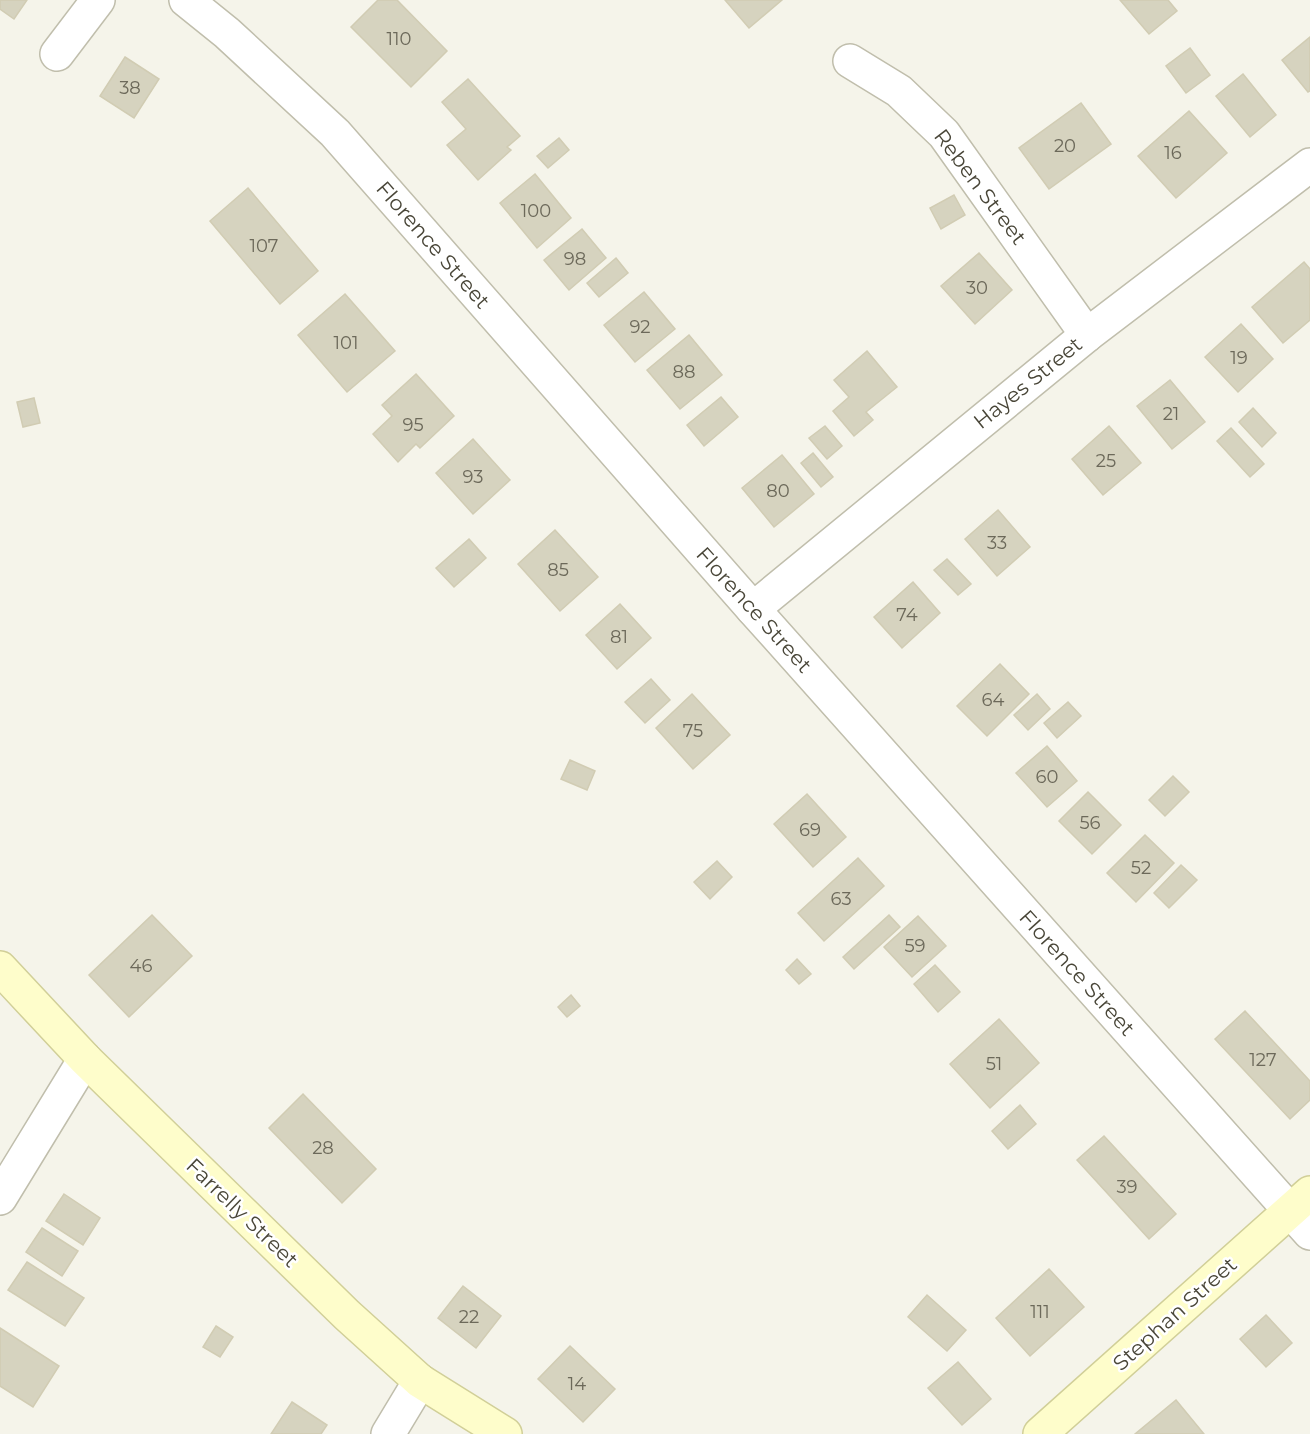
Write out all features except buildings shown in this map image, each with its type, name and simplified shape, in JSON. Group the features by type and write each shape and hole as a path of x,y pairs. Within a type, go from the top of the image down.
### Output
{"street":[{"path":"57,54 98,0"},
{"name":"Florence Street","path":"186,0 227,33 335,133 753,609 1303,1212"},
{"name":"Reben Street","path":"850,61 899,91 944,134 1087,335"},
{"name":"Hayes Street","path":"753,609 1087,335 1310,165"},
{"name":"Farrelly Street","path":"0,968 85,1059 347,1315 420,1381 505,1434"},
{"path":"0,1198 85,1059"},
{"name":"Stephan Street","path":"1040,1434 1303,1212"},
{"path":"388,1434 420,1381"}]}
